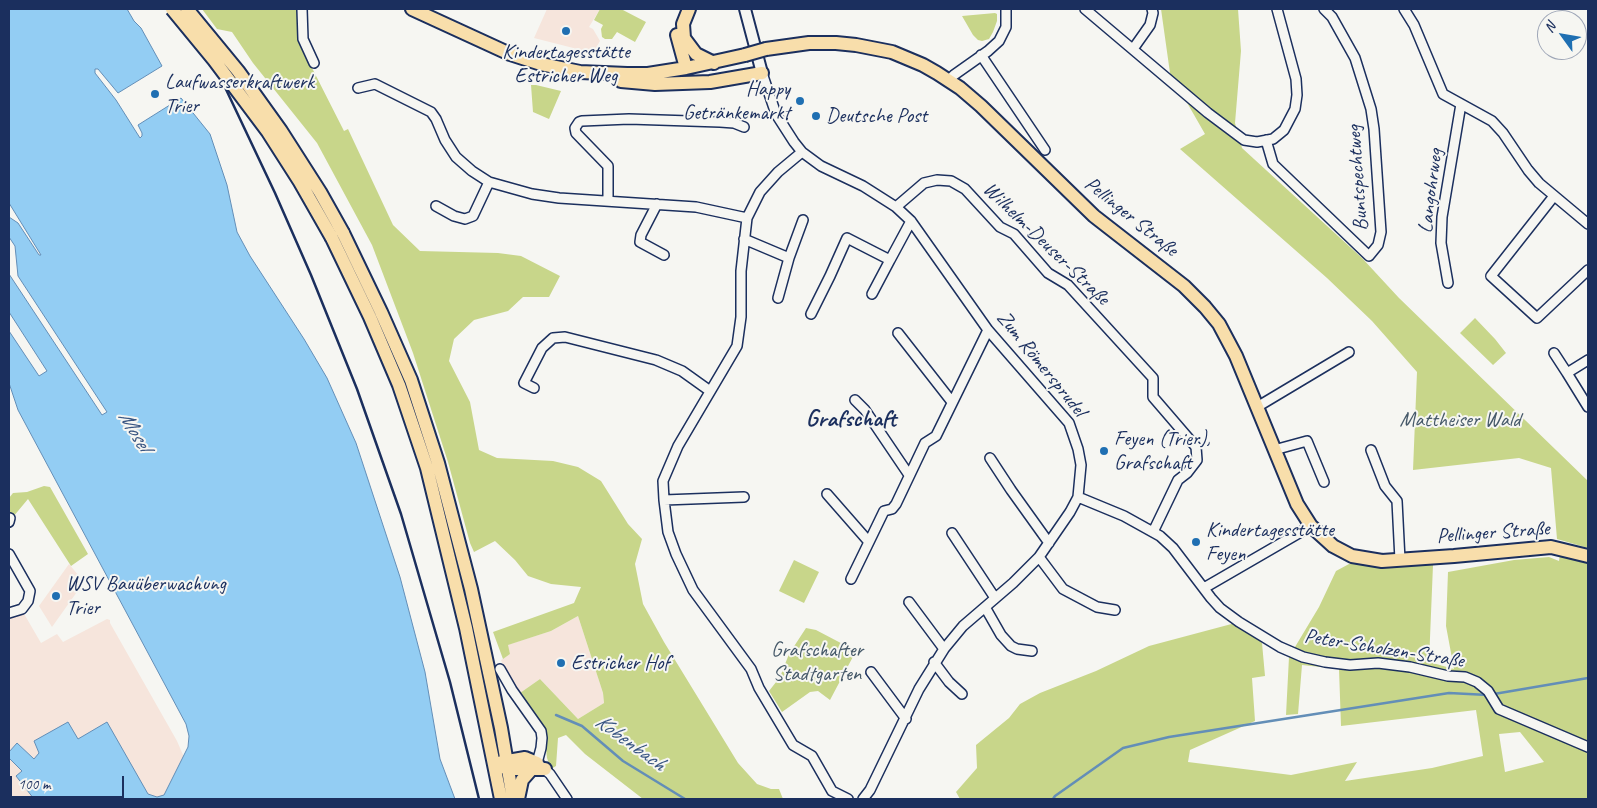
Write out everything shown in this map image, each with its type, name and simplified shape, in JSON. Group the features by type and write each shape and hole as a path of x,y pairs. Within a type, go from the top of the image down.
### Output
{"main road":[{"path":"172,9 214,60 268,132 337,236 382,312 411,380 438,463 471,589 508,765 513,799"},
{"path":"188,9 238,71 282,132 320,192 388,359 427,468 466,628 501,799"},
{"path":"412,9 510,54 541,64 580,72 598,79 655,84 710,82 762,73"},
{"path":"681,9 676,20 676,28 686,68"},
{"path":"690,9 683,24 684,38 696,54 714,63"},
{"name":"Pellinger Straße","path":"580,72 640,74 714,63 766,49 809,43 856,45 902,56 923,65 949,80 982,106 1008,134 1094,216 1184,286 1205,307 1219,324 1232,348 1297,504 1311,526 1333,546 1352,556 1376,561 1551,547 1588,556"},
{"path":"508,765 524,758 538,767"},
{"path":"494,765 538,767"},
{"path":"518,799 522,780 538,767"}],"street":[{"path":"302,9 303,39 314,63"},
{"name":"Zum Römersprudel","path":"745,9 762,73 776,114 794,142 802,152 821,166 863,186 896,208 911,222 988,330 1069,423 1081,464 1078,497 1070,512 1039,557 1013,583 963,626 934,662 870,790 863,799"},
{"path":"949,80 996,45 1003,34 1006,9"},
{"path":"1085,9 1208,113 1244,140 1256,142 1273,139 1284,130 1295,109 1296,79 1277,9"},
{"path":"1133,49 1150,25 1152,9"},
{"name":"Buntspechtweg","path":"1266,140 1274,164 1369,256 1378,244 1381,232 1371,109 1355,58 1332,17 1324,9"},
{"path":"1404,9 1414,25 1443,94 1492,121 1539,182 1588,224"},
{"path":"981,56 1045,150"},
{"path":"358,88 375,84 431,112 456,157 489,182 532,194 559,198 696,207 747,218"},
{"name":"Langohrweg","path":"1448,283 1441,243 1442,217 1461,104"},
{"path":"608,201 608,166 576,133 575,128 579,122 629,119 720,122 734,123 744,127"},
{"path":"802,152 778,172 760,192 747,218 741,271 741,317 737,346 678,446 663,481 664,500 668,532 693,590 750,670 758,688 793,745 812,756 832,791 848,799"},
{"name":"Wilhelm-Deuser-Straße","path":"896,208 924,183 937,180 951,181 965,189 1000,227 1014,234 1048,273 1068,285 1152,378 1154,386 1153,397 1196,447 1197,460 1187,473 1178,480 1153,532"},
{"path":"436,206 464,219 473,216 489,182"},
{"path":"1554,196 1491,276 1537,318 1588,270"},
{"path":"657,204 641,235 640,242 664,256"},
{"path":"778,298 789,258 803,220"},
{"path":"872,294 911,222"},
{"path":"811,314 847,238 890,260"},
{"path":"744,239 789,258"},
{"path":"850,579 884,512 892,509 896,504 925,443 936,436 988,330"},
{"path":"898,333 952,402"},
{"path":"534,388 524,383 542,348 553,338 565,337 656,360 682,371 710,391"},
{"path":"1256,407 1349,352"},
{"path":"1554,353 1588,407"},
{"path":"1567,374 1588,360"},
{"path":"855,400 865,410 909,475"},
{"path":"1274,450 1307,441 1324,482"},
{"path":"1370,450 1385,486 1397,500 1400,560"},
{"path":"990,458 1049,542"},
{"path":"827,494 869,542"},
{"path":"664,500 744,497"},
{"name":"Peter-Scholzen-Straße","path":"1078,497 1124,516 1153,532 1173,548 1220,608 1280,647 1303,657 1350,665 1378,663 1410,667 1448,676 1465,677 1477,682 1488,691 1500,710 1588,746"},
{"path":"1204,588 1311,526"},
{"path":"952,533 996,598"},
{"path":"9,554 30,591 28,600 22,610 9,613"},
{"path":"1039,557 1063,589 1097,607 1115,610"},
{"path":"909,602 944,649"},
{"path":"985,607 1001,635 1011,646 1017,649 1032,651"},
{"path":"934,662 949,682 962,694"},
{"path":"500,670 541,731 542,748 538,767 556,782 566,799"},
{"path":"871,672 906,719"},
{"path":"524,758 534,756 542,748"}],"shaded area":[{"name":"Kindertagesstätte Estricher Weg","path":"547,9 600,9 589,27 593,29 600,41 593,53 534,38"},
{"path":"69,564 84,582 52,627 39,606"},
{"path":"23,612 41,643 57,634 63,642 107,619 110,620 177,741 202,799 13,799 9,794 9,617"},
{"path":"578,616 603,693 604,703 578,719 540,679 520,693 507,674 501,660 510,654 507,645 551,631"}],"green space":[{"path":"202,9 299,9 311,66 344,131 348,129 393,225 420,251 498,253 521,256 560,276 549,297 523,297 508,311 474,320 454,339 449,361 470,402 479,450 497,458 553,461 578,467 601,481 628,524 642,539 635,564 643,604 664,642 738,763 757,784 771,789 779,789 783,799 643,799 585,754 566,735 558,738 556,766 551,769 547,758 544,729 520,693 540,679 578,719 604,703 603,693 578,616 551,631 508,645 510,654 503,659 493,632 574,603 581,587 551,584 528,576 515,560 495,541 474,552 448,462 413,353 372,245 317,143 253,63 232,32 217,29"},
{"path":"600,9 621,9 646,22 635,42 617,32 612,39 602,37 601,29 603,25 594,20"},
{"name":"Mattheiser Wald","path":"1161,9 1238,9 1241,51 1235,123 1242,148 1362,258 1399,298 1588,481 1588,548 1557,539 1551,468 1519,458 1413,470 1417,372 1372,321 1327,278 1180,149 1205,134 1170,73"},
{"path":"997,14 997,21 993,32 989,39 982,41 973,35 962,16"},
{"path":"531,85 561,91 549,119 533,112"},
{"path":"1475,318 1506,353 1493,365 1460,333"},
{"path":"44,486 50,487 88,554 71,566 28,499 13,517 9,514 9,498 13,493 27,492"},
{"path":"1560,554 1588,562 1588,799 960,799 956,792 977,768 976,745 1009,718 1020,704 1040,693 1096,671 1149,646 1239,622 1262,643 1265,676 1252,678 1255,721 1190,750 1188,762 1291,775 1357,762 1345,781 1432,768 1483,756 1476,710 1341,726 1339,669 1302,665 1298,714 1286,715 1289,657 1319,607 1336,571 1349,564 1433,565 1429,662 1454,669 1446,626 1448,572 1514,560 1549,557 1559,561","holes":["1520,732 1544,762 1505,772 1499,734"]},
{"path":"794,560 819,572 804,603 779,591"},
{"name":"Grafschafter Stadtgarten","path":"806,628 816,630 856,651 830,700 818,691 810,692 782,712 769,691 780,677 789,654"}],"water":[{"name":"Mosel","path":"9,9 127,9 141,28 162,66 118,93 98,69 95,69 95,73 116,100 140,138 142,133 138,125 181,98 210,134 227,185 237,232 250,256 327,378 356,443 400,577 425,672 440,759 455,799 34,799 16,776 22,771 9,758 9,752 17,743 34,759 39,753 34,741 68,722 78,739 107,722 148,794 157,797 164,795 188,747 189,736 186,724 18,410 9,383 9,331 39,376 47,371 9,312 9,274 102,415 107,412 18,276 15,246 9,237 9,217 18,223 39,255 41,255 9,203"}],"waterway":[{"path":"1494,694 1588,678"},
{"path":"1053,799 1123,748 1169,737 1449,693 1488,695"},
{"name":"Kobenbach","path":"556,715 582,726 623,761 685,799"}],"railway":[{"path":"188,9 275,193 311,275 357,389 401,514 450,682 479,799"}],"place":[{"name":"Kindertagesstätte Estricher Weg","path":"566,31"},
{"name":"Laufwasserkraftwerk Trier","path":"155,94"},
{"name":"Happy Getränkemarkt","path":"800,101"},
{"name":"Deutsche Post","path":"816,116"},
{"name":"Feyen (Trier), Grafschaft","path":"1104,451"},
{"name":"Kindertagesstätte Feyen","path":"1196,542"},
{"name":"WSV Bauüberwachung Trier","path":"56,596"},
{"name":"Estricher Hof","path":"561,663"}],"district":[{"name":"Grafschaft","path":"851,420"}]}
